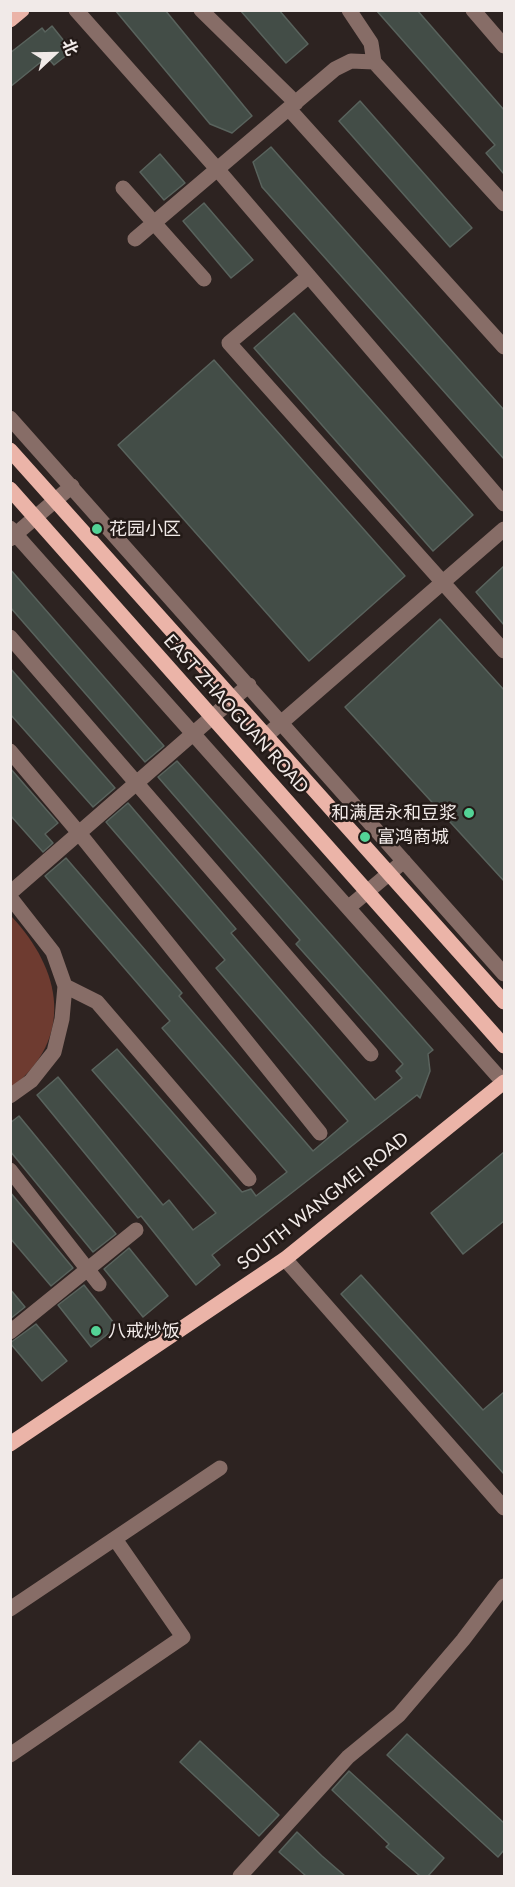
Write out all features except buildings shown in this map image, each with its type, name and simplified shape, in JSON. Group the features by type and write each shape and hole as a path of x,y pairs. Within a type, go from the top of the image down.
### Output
{"main road":[{"path":"10,20 22,10"},
{"name":"EAST ZHAOGUAN ROAD","path":"10,450 504,1002"},
{"name":"EAST ZHAOGUAN ROAD","path":"10,489 504,1046"},
{"name":"SOUTH WANGMEI ROAD","path":"10,1444 285,1259 504,1083"}],"street":[{"path":"76,10 502,496"},
{"path":"201,10 292,106 504,347"},
{"path":"349,10 371,43 374,62 504,204"},
{"path":"473,10 504,46"},
{"path":"135,239 335,69 351,61 374,62"},
{"path":"123,188 204,279"},
{"path":"309,276 229,344 504,651"},
{"path":"10,418 249,684 504,974"},
{"path":"72,486 12,534 194,732 504,1083"},
{"path":"267,735 504,529"},
{"path":"10,637 371,1054"},
{"path":"10,1096 31,1081 54,1052 62,1019 66,986 53,952 10,895 249,684"},
{"path":"10,751 79,832 320,1133"},
{"path":"349,907 404,861"},
{"path":"66,986 97,1002 249,1179"},
{"path":"10,1170 99,1284"},
{"path":"10,1332 136,1230"},
{"path":"285,1259 504,1508"},
{"path":"10,1610 219,1468"},
{"path":"10,1755 183,1637 115,1539"},
{"path":"240,1876 348,1757 399,1715 464,1640 504,1586"}],"shaded area":[{"path":"11,916 42,959 50,981 54,1003 53,1026 45,1048 31,1068 11,1088"}],"place":[{"name":"花园小区","path":"97,529"},
{"name":"和满居永和豆浆","path":"469,813"},
{"name":"富鸿商城","path":"365,837"},
{"name":"八戒炒饭","path":"96,1331"}]}
